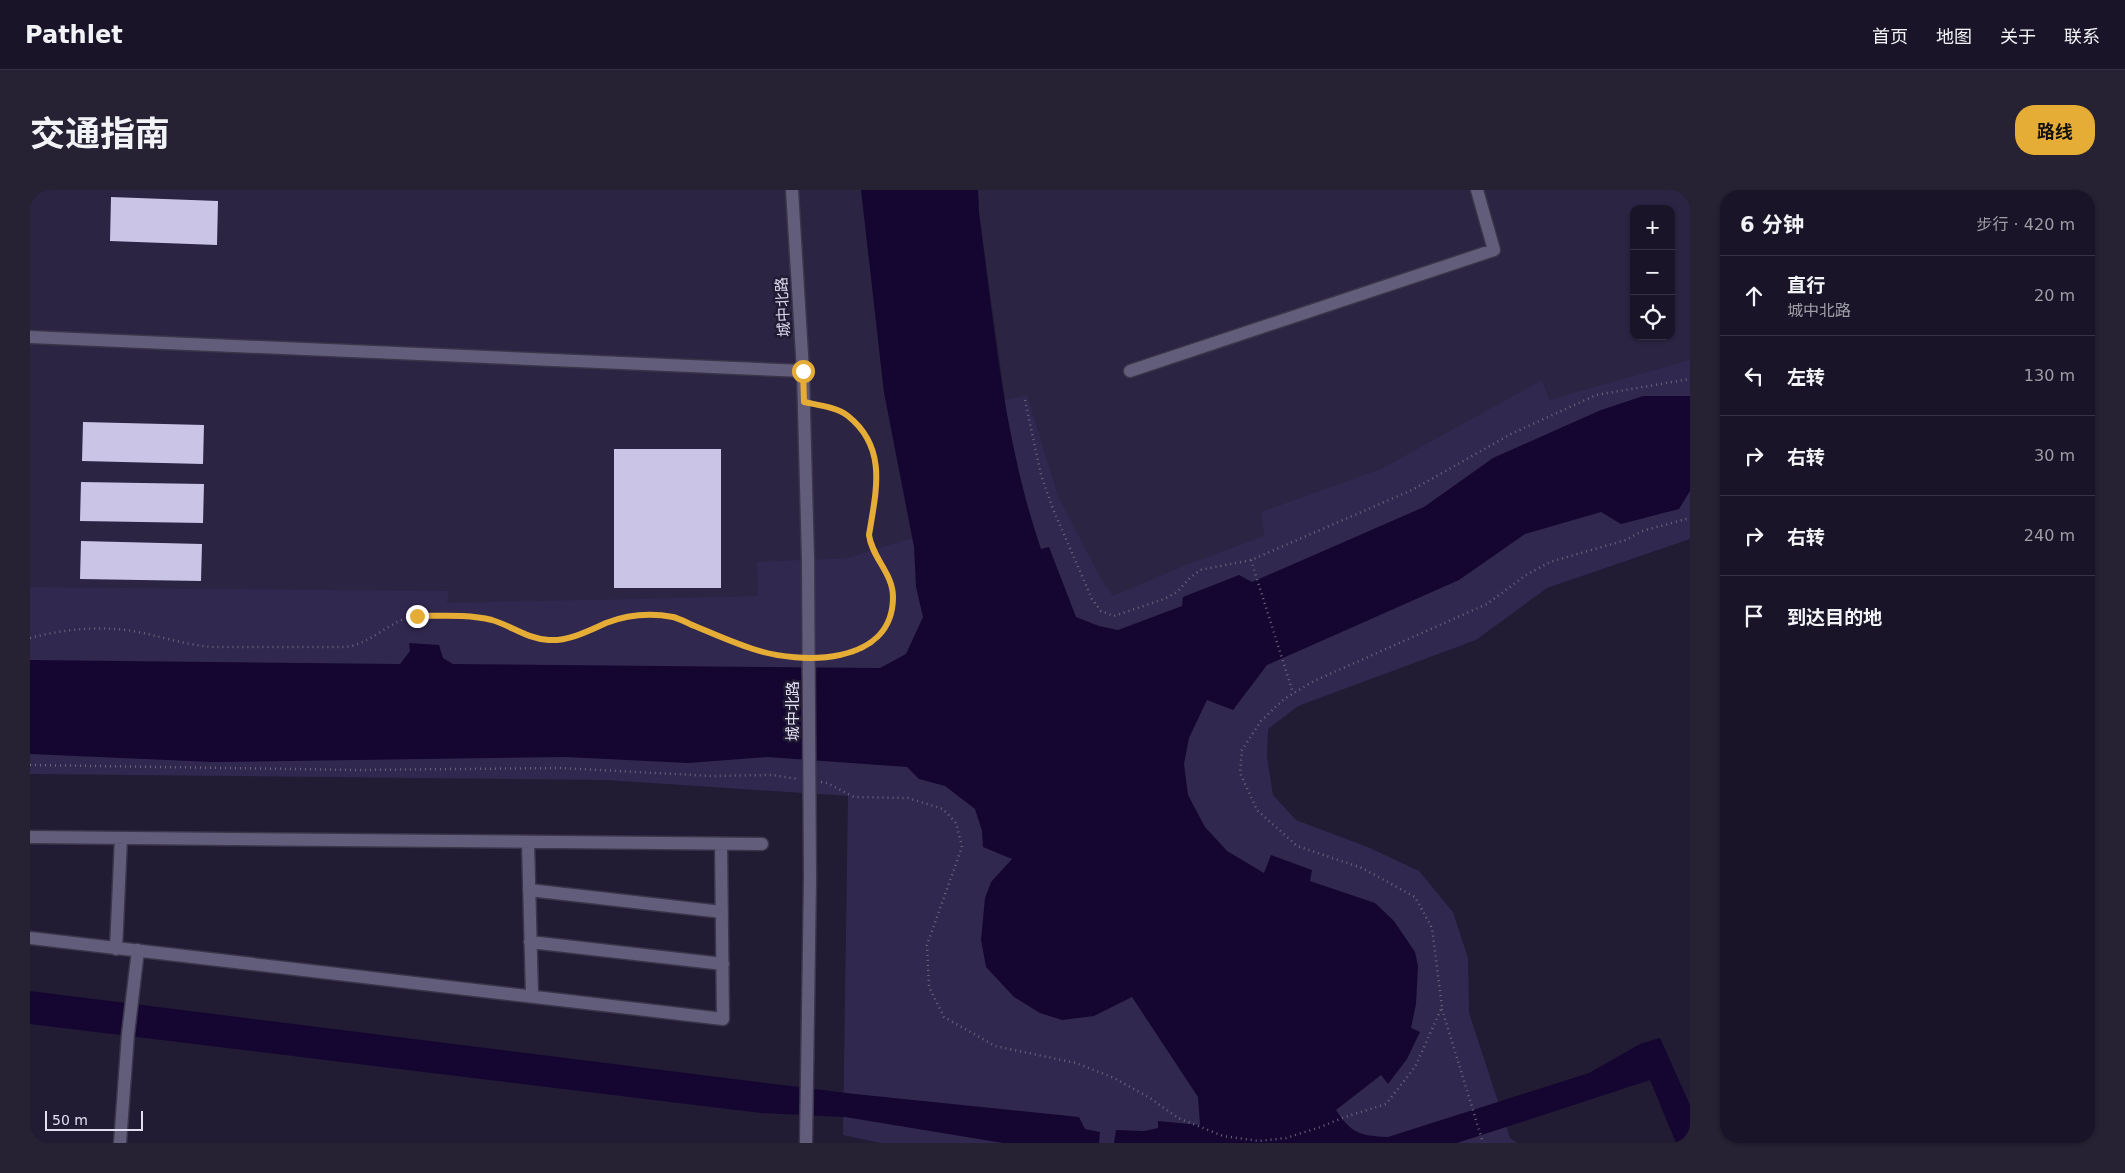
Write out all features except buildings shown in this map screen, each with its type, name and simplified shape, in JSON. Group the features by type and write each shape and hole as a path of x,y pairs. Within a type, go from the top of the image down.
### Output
{"street":[{"name":"城中北路","path":"792,190 803,371 808,560 810,879 806,1140"},
{"path":"1130,371 1494,250 1477,190"},
{"path":"30,337 803,371"},
{"path":"30,837 762,844"},
{"path":"116,949 121,838"},
{"path":"528,843 532,995"},
{"path":"30,938 532,995 723,1019 721,844"},
{"path":"529,890 722,912"},
{"path":"530,942 723,964"},
{"path":"120,1143 128,1034 138,950"}],"path":[{"path":"1024,400 1041,475 1053,509 1092,599 1101,611 1114,616 1128,613 1164,599 1177,592 1200,570 1251,560 1412,490 1511,434 1596,395 1690,379"},
{"path":"804,402 847,415 861,430 874,451 878,473 869,535 870,544 887,571 893,592 890,616 872,642 860,650 842,656 814,657"},
{"path":"1483,1143 1442,1007 1432,928 1415,897 1362,868 1296,846 1257,810 1240,773 1242,750 1261,721 1284,699 1314,682 1487,604 1526,575 1550,562 1626,540 1642,531 1690,518"},
{"path":"1251,560 1293,693"},
{"path":"30,638 75,629 125,630 192,645 336,648 352,646 402,619 417,616 475,617 494,621 528,637 549,640 570,638 609,622 632,616 653,616 674,617 755,650 787,657 805,657"},
{"path":"1178,1118 1223,1136 1259,1141 1286,1138 1386,1104 1415,1067 1442,1007"},
{"path":"1231,1143 1234,1138"}],"shaded area":[{"path":"30,190 864,190 867,238 884,392 914,547 916,587 30,660"},
{"path":"861,190 978,190 979,213 995,340 1009,425 1028,508 1041,549 1049,547 1076,617 1099,626 1118,630 1182,606 1183,597 1239,575 1252,582 1424,507 1493,458 1601,410 1643,396 1690,396 1690,491 1679,509 1621,524 1601,512 1525,534 1459,580 1267,665 1233,710 1207,700 1189,738 1184,764 1188,795 1205,827 1227,851 1264,873 1271,855 1312,870 1310,881 1375,903 1394,921 1415,952 1418,966 1416,1004 1411,1028 1420,1032 1407,1059 1388,1084 1381,1075 1336,1110 1341,1118 1357,1132 1370,1136 1388,1137 1589,1073 1640,1044 1660,1038 1690,1105 1690,1143 1676,1143 1650,1080 1457,1143 1114,1143 1116,1130 1144,1131 1158,1128 1158,1121 1200,1125 1198,1097 1132,997 1094,1016 1062,1020 1040,1013 1014,997 986,967 981,940 985,898 991,882 1012,859 983,847 982,831 975,809 945,786 919,779 907,767 767,757 688,763 566,757 213,762 30,754 30,660 400,664 410,651 409,643 439,645 443,658 453,664 880,668 906,654 923,617 916,587 914,547 884,392"},
{"path":"978,190 1690,190 1690,396 1118,630 1007,414 979,213"},
{"path":"1690,360 1690,539 1547,588 1476,640 1298,706 1268,729 1267,757 1273,795 1296,820 1370,848 1419,871 1453,912 1468,958 1469,1013 1510,1138 1517,1143 880,1143 843,1135 848,796 606,780 30,774 30,587 449,591 447,603 758,596 757,562 847,558 912,538 891,427 1027,395 1058,496 1101,579 1113,596 1186,565 1264,536 1261,512 1381,469 1542,380 1549,400"},
{"path":"30,991 855,1094 1079,1117 1085,1129 1100,1132 1099,1143 1003,1143 845,1117 761,1113 30,1024"}],"route":[{"path":"417,616 475,617 494,621 528,637 549,640 570,638 609,622 632,616 674,617 755,650 787,657 842,656 860,650 872,642 882,629 890,616 893,599 892,584 887,571 870,544 869,535 878,473 874,451 861,430 847,415 804,402 803,371"}]}
